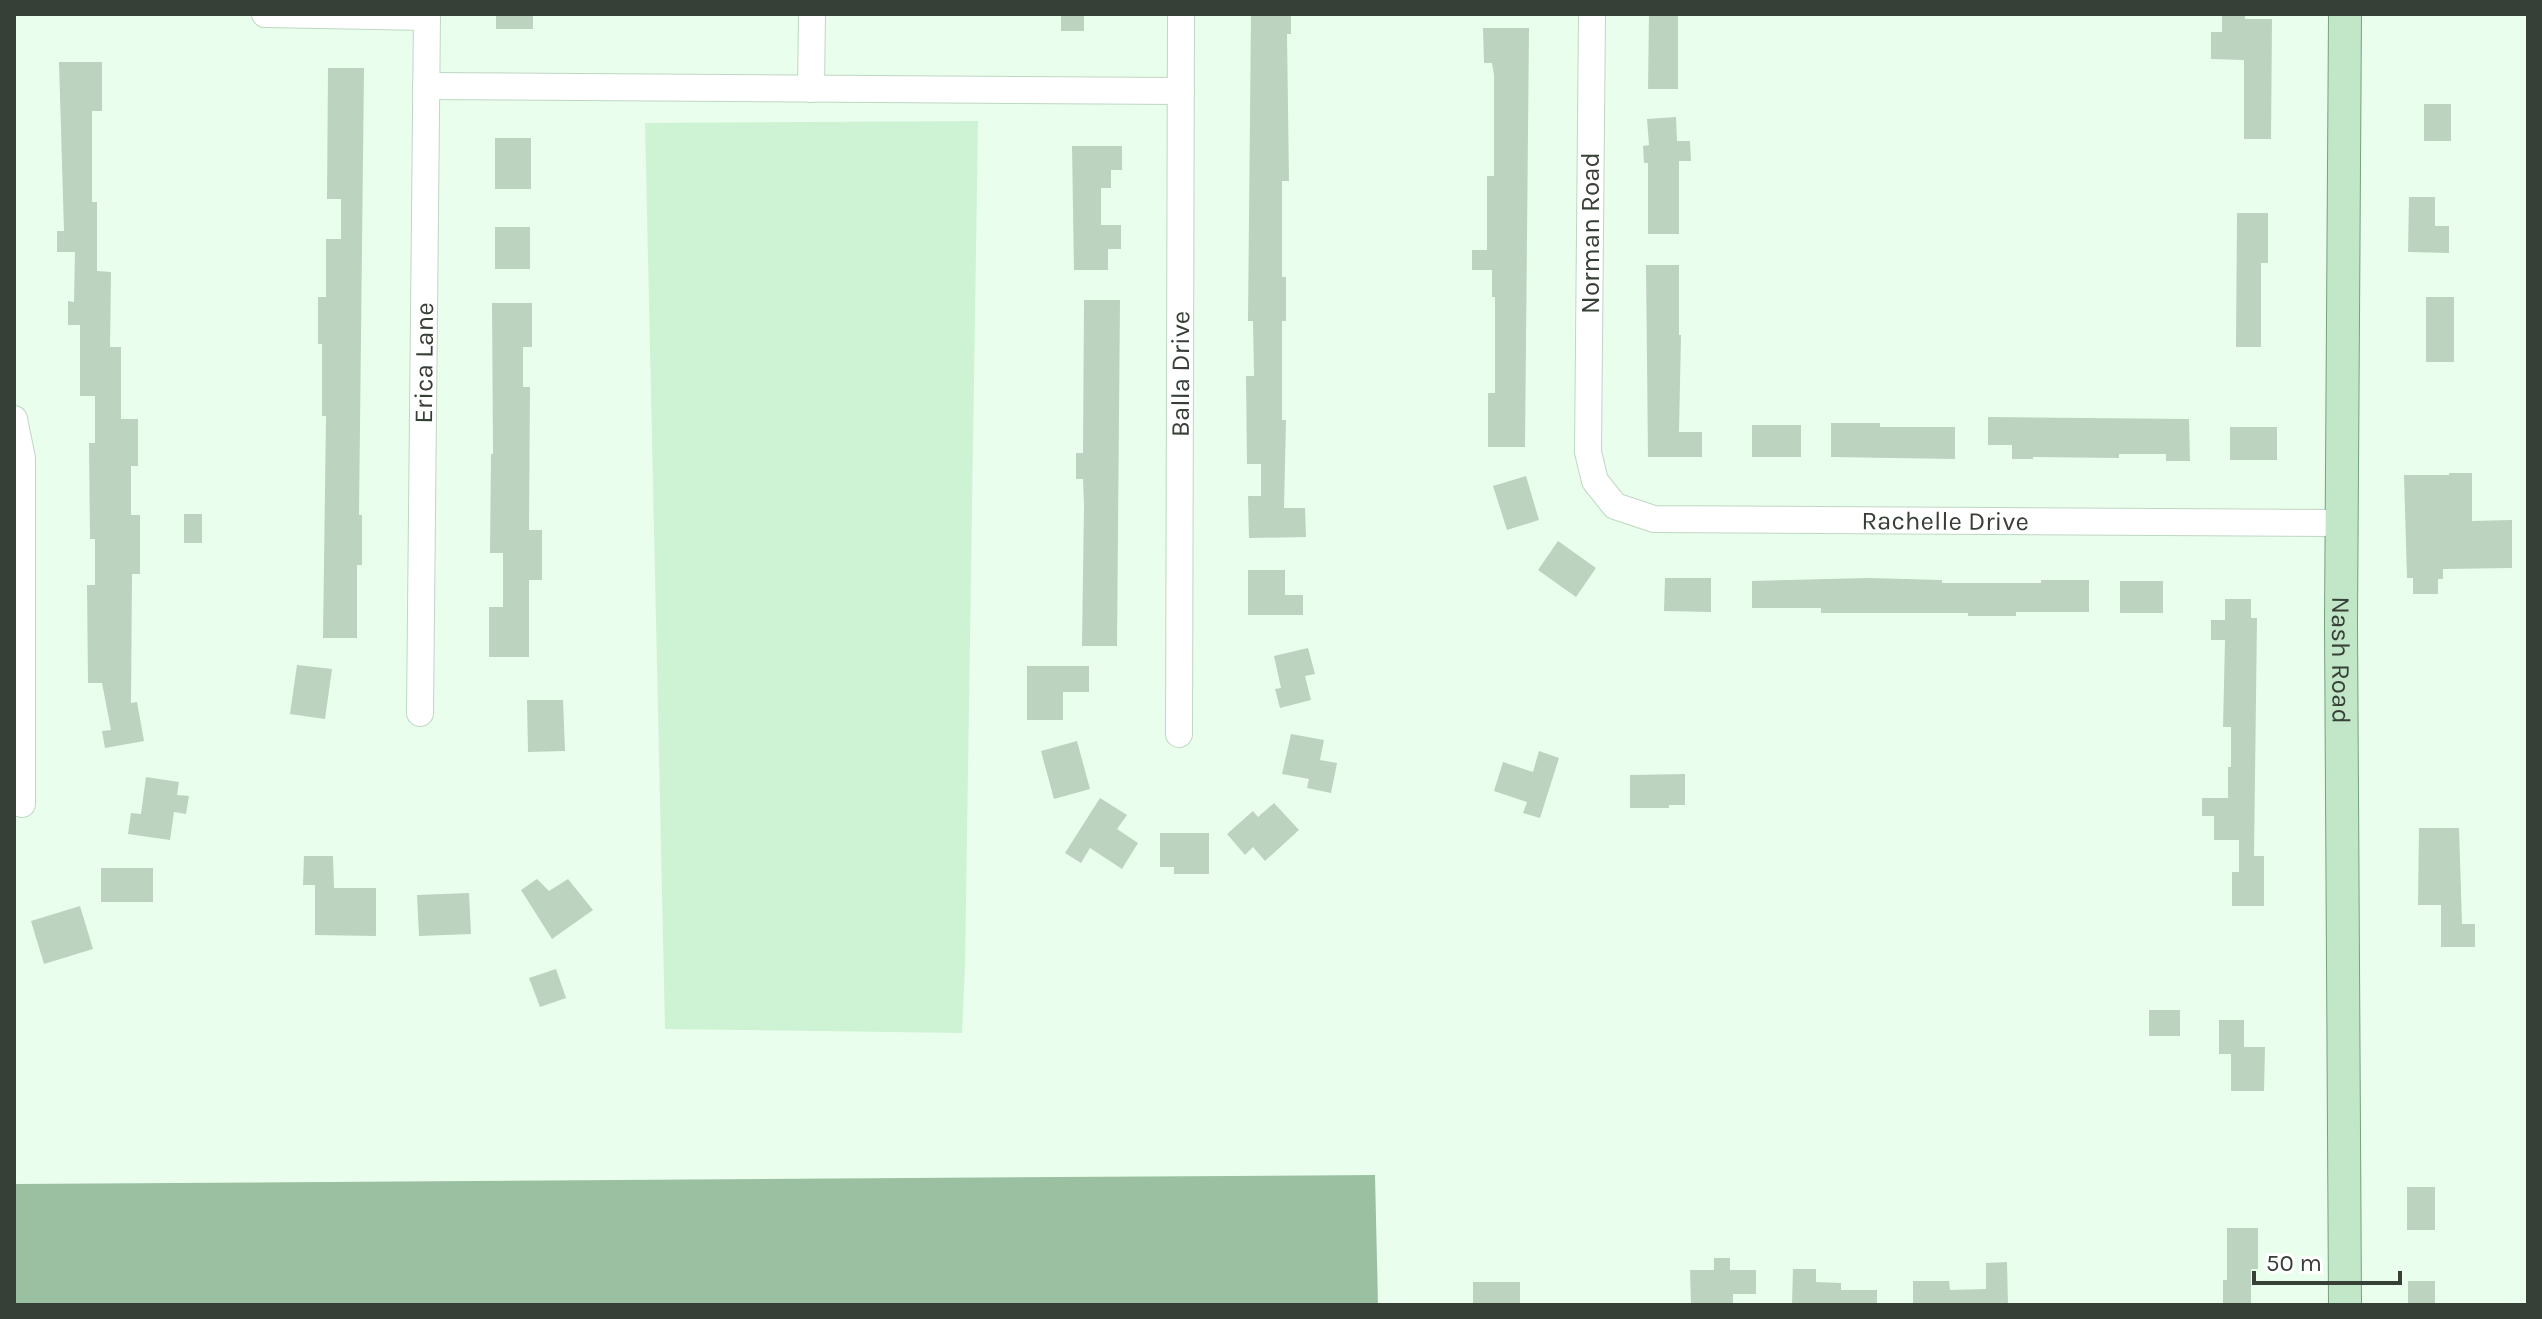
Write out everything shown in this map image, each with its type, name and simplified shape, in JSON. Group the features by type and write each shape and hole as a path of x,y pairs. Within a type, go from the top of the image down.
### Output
{"main road":[{"name":"Nash Road","path":"2345,14 2341,523 2345,1305"}],"street":[{"path":"265,14 427,16"},
{"path":"811,89 812,14"},
{"name":"Balla Drive","path":"1179,734 1181,14"},
{"name":"Norman Road","path":"1588,452 1592,14"},
{"name":"Erica Lane","path":"420,713 427,16"},
{"path":"426,86 1181,91"},
{"path":"14,419 22,458 22,804"},
{"name":"Rachelle Drive","path":"1588,452 1595,481 1615,506 1654,519 2341,523"}],"green space":[{"path":"978,121 962,1033 665,1029 645,123"},
{"path":"1375,1175 1378,1305 14,1305 14,1184"}],"building":[{"path":"496,14 533,14 533,29 496,29"},
{"path":"1061,14 1084,14 1084,31 1061,31"},
{"path":"1251,14 1291,14 1291,34 1287,34 1289,181 1282,181 1282,277 1286,277 1286,321 1282,321 1282,420 1286,420 1284,508 1305,508 1306,537 1249,538 1248,496 1261,496 1261,464 1247,464 1246,376 1254,376 1253,321 1248,321"},
{"path":"1649,14 1678,14 1678,89 1648,89"},
{"path":"2222,14 2245,14 2245,19 2272,19 2271,139 2244,139 2244,60 2211,59 2211,32 2222,32"},
{"path":"1483,28 1529,28 1525,447 1488,447 1488,393 1495,393 1495,297 1492,297 1492,270 1472,270 1472,250 1487,250 1487,176 1494,176 1494,75 1492,63 1484,63"},
{"path":"59,62 102,62 102,111 92,111 92,202 97,202 97,271 111,272 110,347 121,347 121,419 138,419 138,466 131,466 131,515 140,515 140,574 132,574 131,703 137,702 144,741 105,748 102,731 111,730 102,683 88,683 87,585 95,585 95,539 90,539 89,443 95,443 95,396 80,396 80,325 68,325 68,301 74,302 75,252 57,252 57,231 64,231"},
{"path":"328,68 364,68 359,515 362,515 362,565 357,565 357,638 323,638 326,416 322,416 322,344 318,344 318,297 326,297 326,239 341,239 341,199 327,199"},
{"path":"2424,104 2451,104 2451,141 2424,141"},
{"path":"1676,117 1677,141 1690,141 1691,161 1679,161 1679,234 1648,234 1648,163 1644,163 1643,146 1649,145 1647,119"},
{"path":"495,138 531,138 531,189 495,189"},
{"path":"1072,146 1122,146 1122,170 1111,170 1111,188 1101,188 1101,225 1121,225 1121,249 1108,249 1108,270 1074,270"},
{"path":"2409,197 2435,197 2435,226 2449,226 2449,253 2408,252"},
{"path":"2237,213 2268,213 2268,263 2261,263 2261,347 2236,347"},
{"path":"495,227 530,227 530,269 495,269"},
{"path":"1646,265 1679,265 1679,432 1702,432 1702,457 1648,457"},
{"path":"2426,297 2454,297 2454,362 2426,362"},
{"path":"1084,300 1120,300 1117,646 1082,646 1084,505 1083,479 1076,479 1076,453 1083,453"},
{"path":"492,303 532,303 532,347 523,347 523,387 530,387 529,530 542,530 542,580 529,580 529,657 489,657 489,607 503,607 503,553 490,553"},
{"path":"1988,417 2189,419 2190,461 2166,461 2166,454 2119,454 2119,458 2012,459 2012,445 1988,445"},
{"path":"1831,423 1880,423 1880,427 1955,427 1955,459 1831,457"},
{"path":"1752,425 1801,425 1801,457 1752,457"},
{"path":"2230,427 2277,427 2277,460 2230,460"},
{"path":"2472,473 2472,521 2512,520 2512,568 2443,569 2443,579 2438,579 2438,594 2413,594 2413,578 2407,578 2404,475"},
{"path":"1526,476 1539,520 1507,530 1493,486"},
{"path":"184,514 202,514 202,543 184,543"},
{"path":"1558,541 1596,568 1576,597 1538,570"},
{"path":"1248,570 1285,570 1285,595 1303,595 1303,615 1248,615"},
{"path":"1665,578 1711,578 1711,612 1664,611"},
{"path":"1942,580 1942,583 2089,580 2089,612 2016,612 2016,616 1968,616 1968,613 1821,613 1821,608 1752,608 1752,581"},
{"path":"2120,581 2163,581 2163,613 2120,613"},
{"path":"2225,599 2251,599 2251,618 2257,618 2254,856 2264,856 2264,906 2232,906 2232,872 2239,872 2239,840 2214,840 2214,816 2202,816 2202,798 2228,798 2231,727 2223,727 2225,640 2211,640 2211,620 2225,620"},
{"path":"1308,648 1315,674 1305,676 1311,700 1280,708 1275,689 1281,688 1274,656"},
{"path":"297,665 332,669 325,719 290,714"},
{"path":"1027,666 1089,666 1089,692 1063,692 1063,720 1027,720"},
{"path":"527,700 563,700 565,751 528,752"},
{"path":"1291,734 1324,740 1320,760 1337,763 1331,793 1307,788 1309,779 1282,774"},
{"path":"1077,741 1090,789 1054,799 1041,751"},
{"path":"1539,751 1559,758 1540,818 1523,813 1527,802 1494,791 1503,762 1533,772"},
{"path":"1685,774 1685,805 1630,808 1630,775"},
{"path":"146,777 179,782 177,795 189,796 186,814 174,812 170,840 128,834 131,813 141,814"},
{"path":"1100,798 1127,815 1117,829 1138,843 1122,869 1090,848 1081,863 1065,853"},
{"path":"1274,803 1299,830 1265,861 1253,847 1245,855 1227,834 1253,811 1258,817"},
{"path":"2419,828 2459,828 2462,924 2475,924 2475,947 2441,947 2441,905 2418,905"},
{"path":"1160,833 1209,833 1209,874 1174,874 1174,867 1160,867"},
{"path":"304,856 333,856 334,888 376,888 376,936 315,935 315,885 303,885"},
{"path":"101,868 153,868 153,902 101,902"},
{"path":"537,879 549,891 568,879 593,910 552,939 521,890"},
{"path":"469,893 471,934 419,936 417,895"},
{"path":"80,906 93,949 44,964 31,921"},
{"path":"556,969 566,998 540,1007 529,978"},
{"path":"2149,1010 2180,1010 2180,1036 2149,1036"},
{"path":"2219,1020 2244,1020 2244,1047 2265,1047 2264,1091 2231,1091 2231,1054 2219,1054"},
{"path":"2407,1187 2435,1187 2435,1230 2407,1230"},
{"path":"2227,1228 2258,1228 2258,1269 2251,1269 2251,1305 2223,1305 2223,1280 2227,1280"},
{"path":"1714,1258 1730,1258 1730,1270 1756,1270 1756,1294 1733,1294 1733,1303 1691,1305 1690,1270 1714,1270"},
{"path":"2007,1262 2008,1305 1913,1305 1913,1281 1949,1281 1950,1290 1986,1289 1986,1263"},
{"path":"1793,1269 1816,1269 1816,1282 1841,1283 1841,1290 1877,1290 1877,1305 1792,1305"},
{"path":"2408,1281 2435,1281 2435,1305 2408,1305"},
{"path":"1473,1282 1520,1282 1520,1305 1473,1305"}]}
